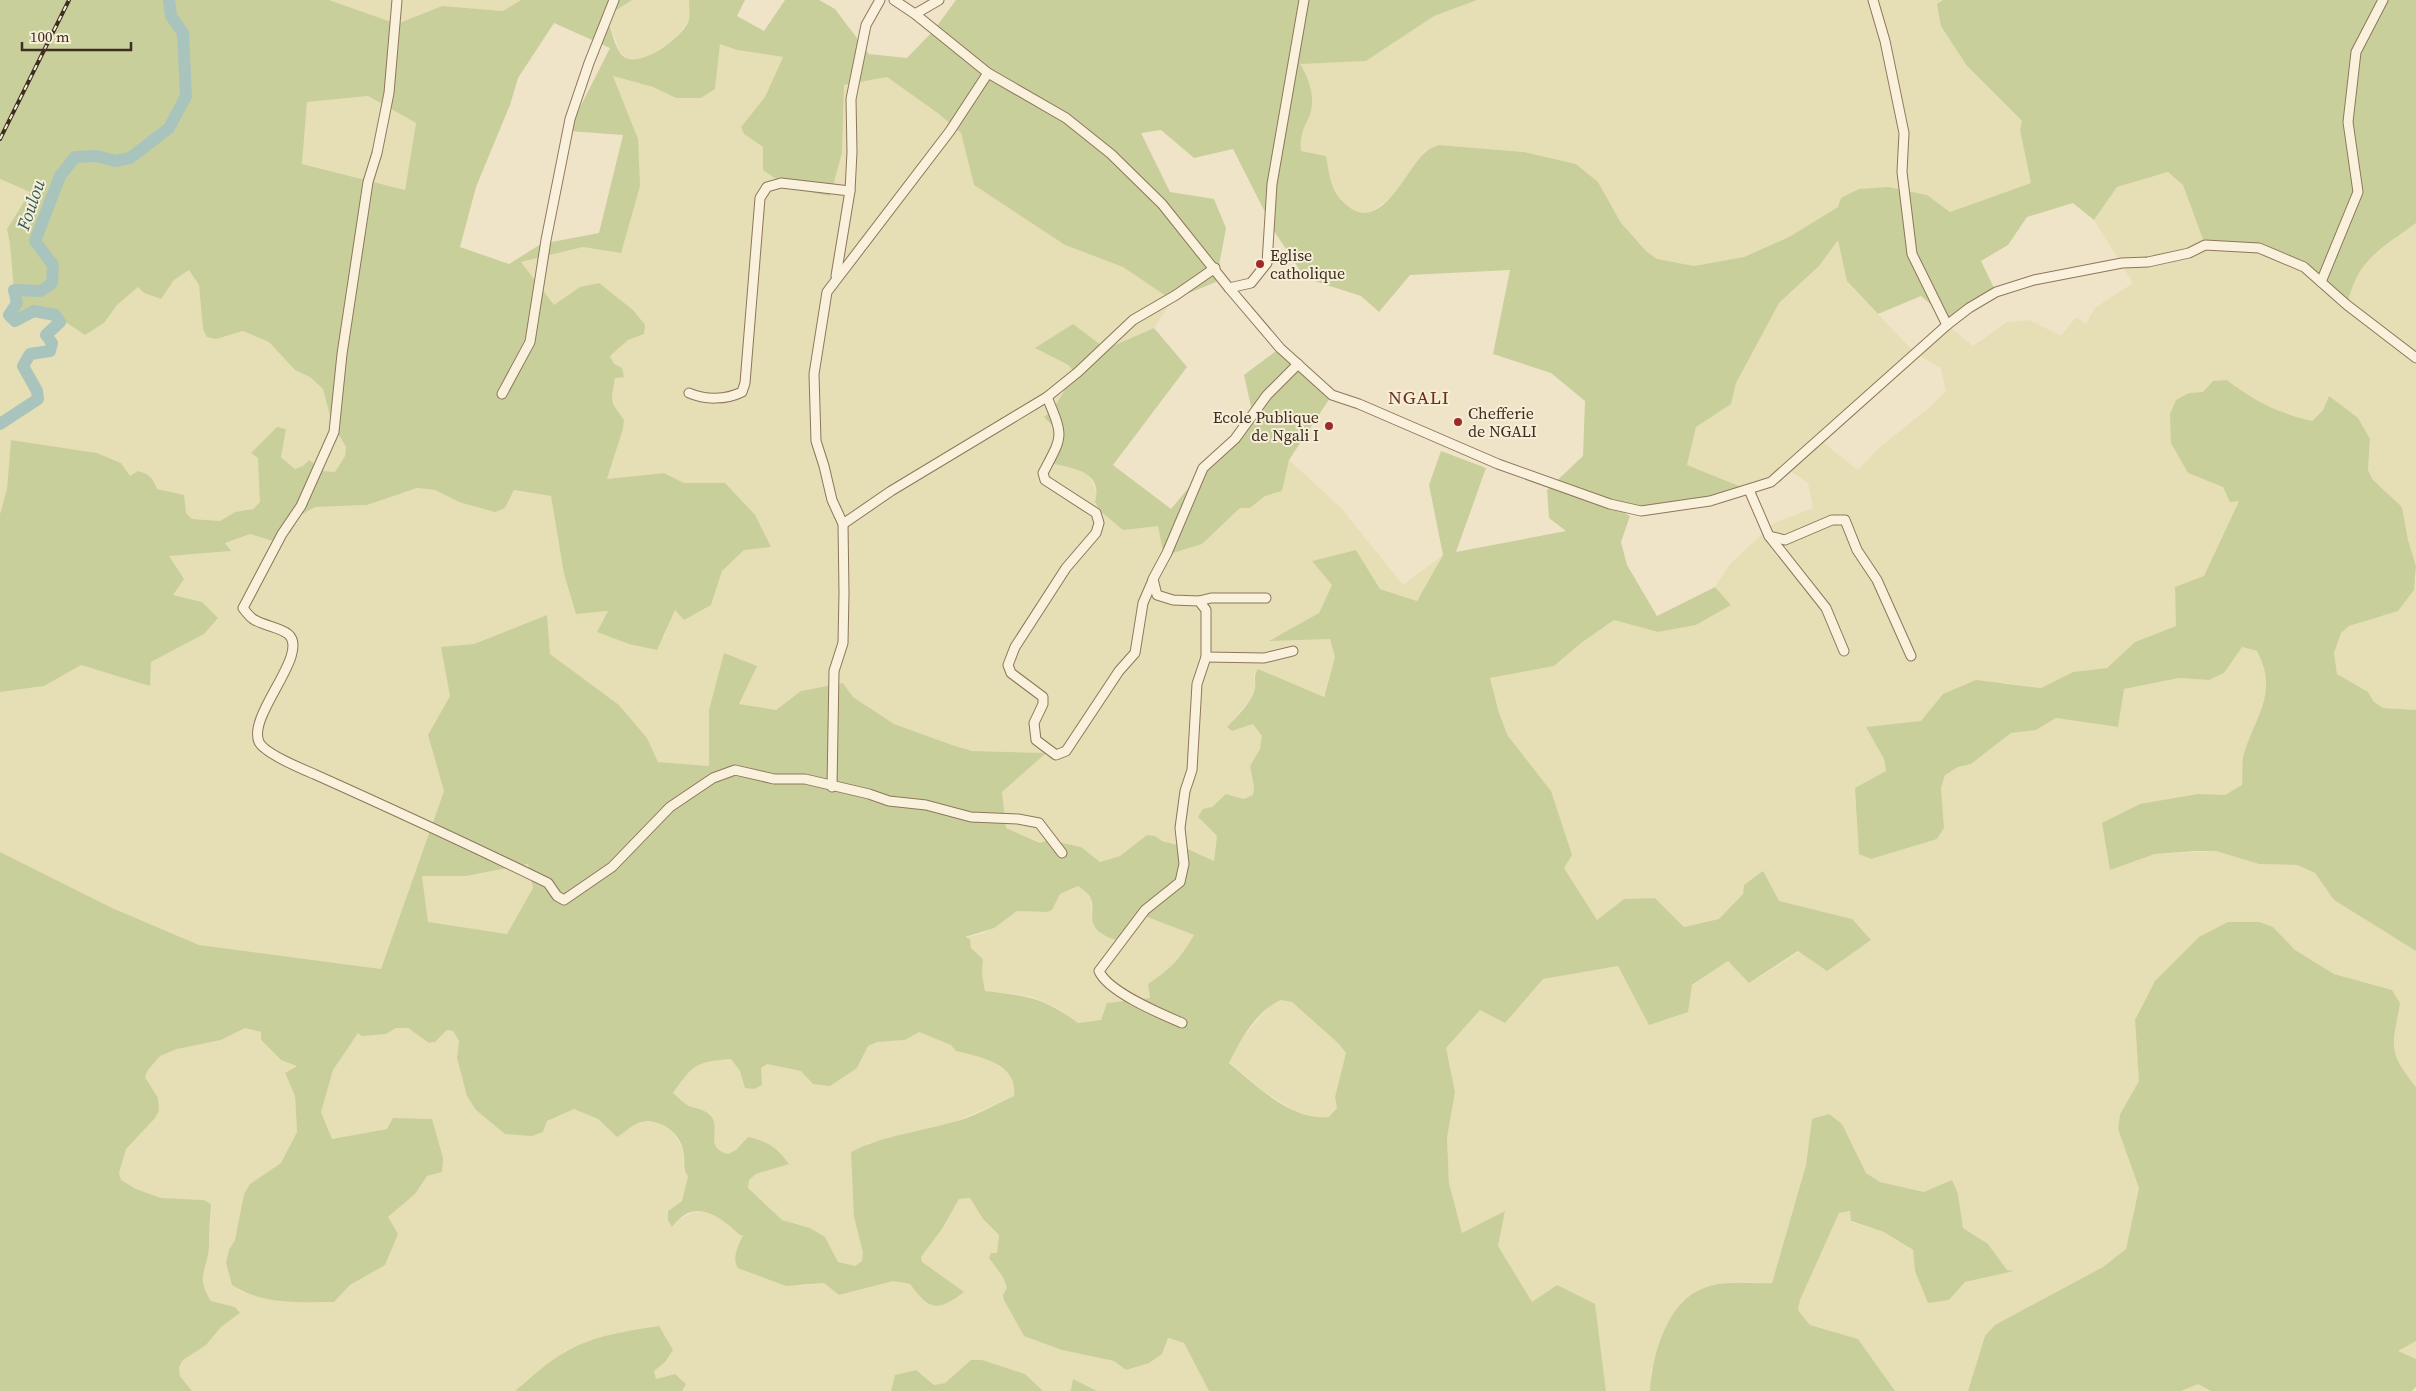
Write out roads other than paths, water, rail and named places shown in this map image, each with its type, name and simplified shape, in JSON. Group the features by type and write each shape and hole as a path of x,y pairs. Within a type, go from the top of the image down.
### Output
{"street":[{"path":"397,0 389,93 377,153 368,182 342,354 334,432 301,506 282,534 242,608 253,619 289,634 294,643 294,654 271,695 257,732 259,742 266,750 304,770 421,821 548,883 558,896 564,900 612,868 670,807 713,778 735,770 774,779 805,780 869,794 889,801 926,805 971,817 1018,819 1039,823 1062,853"},
{"path":"502,394 530,342 546,240 570,119 589,63 614,0"},
{"path":"836,278 850,191 852,152 851,99 866,25 880,0"},
{"path":"894,0 915,14 988,73 1066,118 1111,154 1162,204 1280,348 1332,395 1360,404 1498,464 1610,504 1641,511 1710,501 1771,482 1947,325 1969,308 1996,292 2051,276 2189,253 2205,244 2259,248 2304,267 2416,358"},
{"path":"915,14 939,0"},
{"path":"1229,288 1251,283 1267,263 1275,165 1304,0"},
{"path":"1873,0 1885,41 1904,133 1902,172 1912,254 1947,325"},
{"path":"2321,282 2358,192 2348,122 2356,52 2383,0"},
{"path":"832,787 834,671 843,643 843,524 832,500 816,441 814,374 827,292 950,131 988,73"},
{"path":"689,393 700,398 732,397 742,392 745,383 760,198 767,187 781,183 850,191"},
{"path":"843,524 891,491 1047,397 1078,372 1132,320 1176,295 1215,268"},
{"path":"1047,397 1059,425 1060,440 1043,473 1045,480 1096,513 1099,523 1096,533 1066,568 1015,647 1008,665 1011,674 1043,697 1043,704 1034,723 1036,740 1056,755 1066,751 1119,672 1135,653 1142,604 1167,553 1203,468 1235,438 1267,395 1298,364"},
{"path":"1749,490 1769,536 1826,608 1844,651"},
{"path":"1769,536 1785,540 1832,520 1845,520 1857,550 1877,580 1910,656"},
{"path":"1153,579 1157,595 1173,600 1199,601 1211,598 1266,598"},
{"path":"1182,1023 1146,1008 1102,980 1099,971 1145,910 1180,882 1184,864 1180,828 1185,791 1192,770 1197,684 1206,657 1206,610 1199,601"},
{"path":"1206,657 1264,658 1293,651"}],"waterway":[{"name":"Foulou","path":"0,424 38,399 37,391 23,366 30,354 50,351 52,343 46,335 60,322 55,315 34,311 15,321 9,315 17,303 14,290 41,291 52,283 53,265 35,241 60,176 75,157 97,156 115,161 130,158 169,128 186,96 183,33 171,16 169,0"}],"railway":[{"path":"0,139 69,0"}],"place":[{"name":"Eglise catholique","path":"1260,264"},
{"name":"Chefferie de NGALI","path":"1458,422"},
{"name":"Ecole Publique de Ngali I","path":"1329,426"}],"district":[{"name":"NGALI","path":"1419,397"}]}
